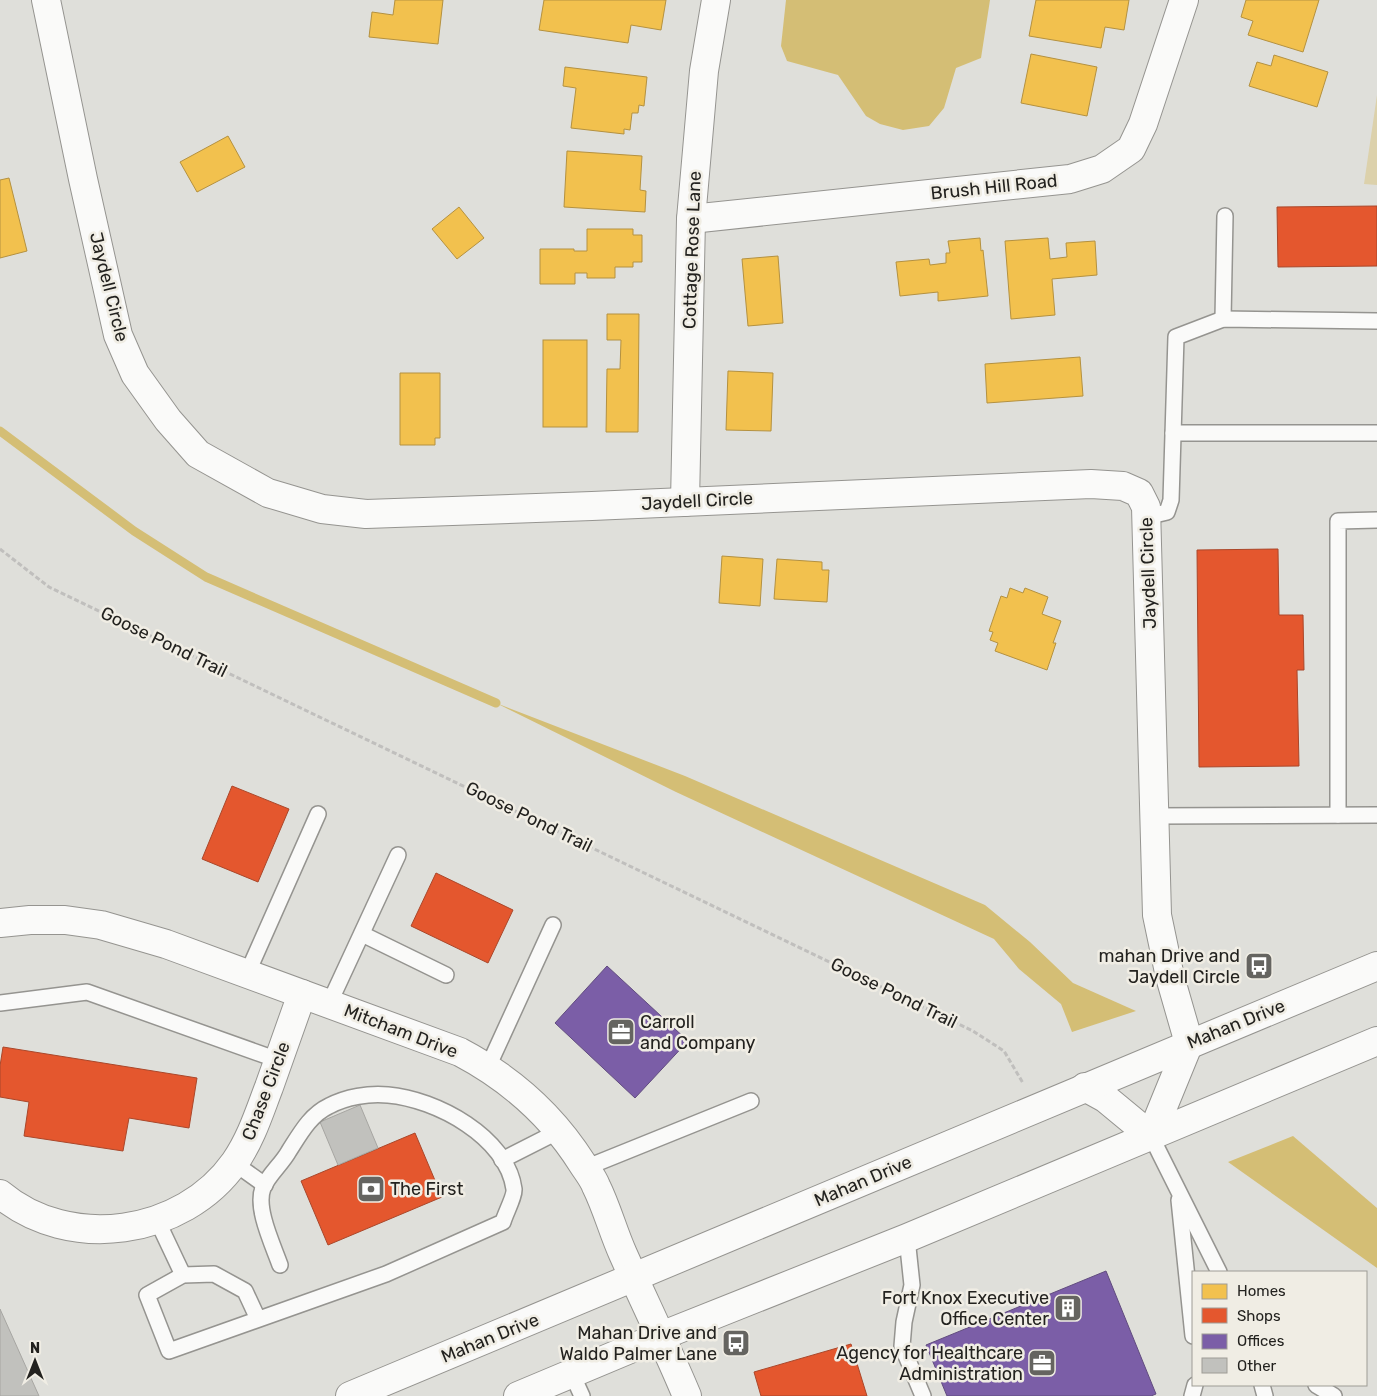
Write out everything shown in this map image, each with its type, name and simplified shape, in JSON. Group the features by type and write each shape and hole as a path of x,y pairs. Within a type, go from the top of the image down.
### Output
{"street":[{"name":"Jaydell Circle","path":"46,0 118,335 135,374 168,420 198,454 268,493 322,509 366,514 1091,484 1123,486 1139,493 1146,507 1157,915 1170,977 1190,1043"},
{"name":"Cottage Rose Lane","path":"685,502 691,219 704,70 716,0"},
{"name":"Brush Hill Road","path":"691,219 1070,179 1102,169 1131,149 1143,124 1184,0"},
{"name":"Mitcham Drive","path":"0,924 30,920 65,920 101,925 166,944 460,1052 488,1067 516,1088 547,1116 596,1186 622,1252 687,1396"},
{"name":"Mahan Drive","path":"350,1396 1377,966"},
{"name":"Chase Circle","path":"0,1194 39,1218 58,1224 96,1230 122,1229 157,1220 190,1204 211,1189 234,1163 252,1133 302,994"},
{"path":"518,1396 577,1385 661,1336 907,1238 1377,1041"},
{"path":"1151,1136 1190,1043"},
{"path":"1085,1087 1105,1098 1151,1136"}],"lane":[{"path":"1224,319 1226,216"},
{"path":"1146,517 1168,512 1172,500 1176,337 1224,319 1377,321"},
{"path":"1174,433 1377,433"},
{"path":"1338,815 1338,520 1377,520"},
{"path":"247,974 318,814"},
{"path":"1154,816 1377,815"},
{"path":"329,1004 398,855"},
{"path":"488,1067 553,925"},
{"path":"362,934 446,975"},
{"path":"0,1003 87,992 278,1060"},
{"path":"258,1320 245,1291 214,1274 183,1275 147,1295 169,1351 258,1320 386,1274 503,1222 514,1191 508,1172 494,1146 462,1120 431,1106 389,1095 364,1095 328,1106 305,1124 288,1154 262,1190 262,1211 280,1265"},
{"path":"585,1168 751,1101"},
{"path":"502,1160 559,1131"},
{"path":"1151,1136 1218,1271"},
{"path":"234,1163 265,1184"},
{"path":"1178,1190 1192,1326"},
{"path":"157,1220 183,1275"},
{"path":"907,1238 912,1285 904,1322 902,1346 923,1396"},
{"path":"1318,1386 1334,1396"}],"path":[{"name":"Goose Pond Trail","path":"0,549 50,587 973,1031 1004,1052 1037,1107"}],"shaded area":[{"path":"786,0 990,0 981,58 956,68 944,108 929,126 903,130 880,124 866,116 838,75 787,61 781,46"},
{"path":"1377,95 1377,185 1364,184"},
{"path":"496,703 685,776 985,905 1030,942 1073,983 1136,1011 1072,1032 1061,1004 1019,969 994,939 676,792"},
{"path":"1293,1136 1377,1208 1377,1268 1228,1162"}],"building: Homes":[{"path":"395,0 443,0 438,44 369,37 372,12 393,15"},
{"path":"544,0 666,0 661,30 631,25 628,43 539,30"},
{"path":"1036,0 1129,0 1124,30 1105,27 1101,48 1029,36"},
{"path":"1246,0 1319,0 1303,52 1248,35 1253,21 1241,17"},
{"path":"1031,54 1097,67 1087,116 1021,103"},
{"path":"1274,55 1328,72 1317,107 1249,86 1257,62 1271,66"},
{"path":"565,67 647,77 644,106 639,105 638,113 632,113 630,130 624,129 624,134 571,128 576,88 563,86"},
{"path":"228,136 245,167 197,192 180,162"},
{"path":"567,151 642,156 640,190 646,191 645,212 564,207"},
{"path":"9,178 27,251 0,258 0,180"},
{"path":"459,207 484,238 457,259 432,229"},
{"path":"587,229 633,229 633,235 642,235 642,262 633,262 633,267 615,267 615,278 587,278 587,273 575,273 575,284 540,284 540,249 587,251"},
{"path":"980,238 988,296 938,301 938,292 900,296 896,262 929,259 930,265 946,263 946,253 950,253 948,241"},
{"path":"1048,238 1050,259 1067,257 1066,243 1095,241 1097,275 1052,279 1055,315 1011,319 1005,241"},
{"path":"778,256 783,323 748,326 742,259"},
{"path":"607,314 639,314 638,432 606,432 607,369 620,369 621,340 607,340"},
{"path":"543,340 587,340 587,427 543,427"},
{"path":"1080,357 1083,396 987,403 985,364"},
{"path":"728,371 773,373 771,431 726,430"},
{"path":"400,373 440,373 440,438 435,438 435,445 400,445"},
{"path":"722,556 763,559 760,606 719,603"},
{"path":"777,559 822,562 822,570 829,570 827,602 774,599"},
{"path":"1010,588 1023,593 1025,588 1048,597 1042,614 1061,621 1053,643 1056,643 1047,670 995,651 998,643 990,640 993,632 989,631 1001,596 1007,598"}],"building: Shops":[{"path":"1377,206 1377,266 1278,267 1277,207"},
{"path":"1278,549 1279,615 1303,615 1304,670 1297,670 1299,766 1199,767 1197,550"},
{"path":"232,786 289,809 258,882 202,859"},
{"path":"436,873 513,910 488,963 411,926"},
{"path":"3,1047 197,1078 189,1128 129,1118 123,1151 24,1136 29,1102 0,1097 0,1066"},
{"name":"The First","path":"415,1133 442,1197 328,1245 301,1181"},
{"path":"851,1344 867,1396 761,1396 754,1372"}],"building: Offices":[{"name":"Carroll and Company","path":"607,966 688,1041 635,1098 555,1023"},
{"name":"Fort Knox Executive Office Center","path":"1106,1271 1156,1394 1151,1396 947,1396 926,1345"}],"building: Other":[{"path":"360,1105 378,1148 338,1165 320,1122"},
{"path":"0,1309 39,1396 0,1396"}],"waterway":[{"path":"0,431 134,531 206,577 496,703"}],"place":[{"name":"mahan Drive and Jaydell Circle","path":"1259,966"},
{"name":"Carroll and Company","path":"621,1032"},
{"name":"The First","path":"371,1189"},
{"name":"Fort Knox Executive Office Center","path":"1068,1308"},
{"name":"Mahan Drive and Waldo Palmer Lane","path":"736,1343"},
{"name":"Agency for Healthcare Administration","path":"1042,1363"}]}
